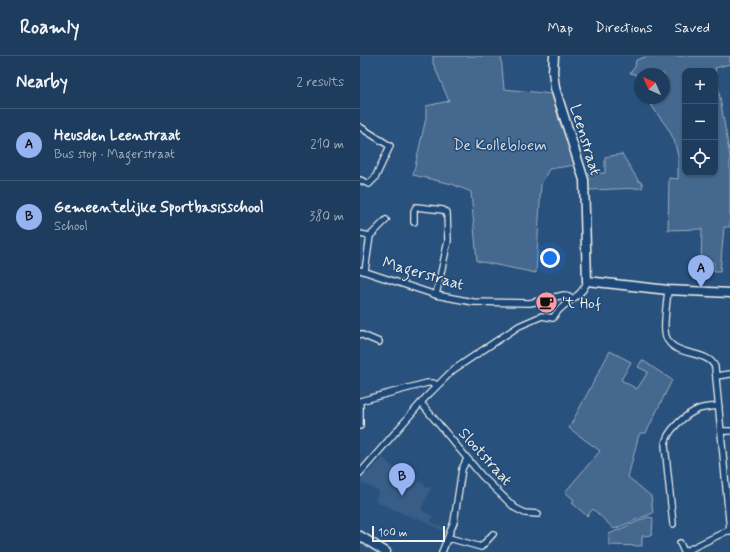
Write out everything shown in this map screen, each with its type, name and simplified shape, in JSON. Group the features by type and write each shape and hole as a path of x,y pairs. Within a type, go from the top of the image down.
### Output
{"street":[{"name":"Leenstraat","path":"554,56 553,72 556,90 584,180 586,281"},
{"path":"360,127 390,146 375,179 369,184 360,180"},
{"path":"414,222 414,211 416,207 443,210 447,213 448,241 436,295"},
{"path":"362,271 370,236 386,220"},
{"path":"360,234 370,236"},
{"name":"Magerstraat","path":"362,271 436,295 473,302 530,303 564,295 572,299"},
{"path":"360,472 437,385 453,370 511,330 542,316 553,318 560,309 584,288 586,281 668,290 730,293"},
{"path":"668,290 665,331 668,340 678,349 712,361 716,367 730,531 684,552 680,543"},
{"path":"360,334 379,342"},
{"path":"717,376 730,374"},
{"path":"360,401 427,383 432,382 437,385"},
{"name":"Slootstraat","path":"421,403 467,459 515,508 525,513 538,514"},
{"path":"360,405 360,426"},
{"path":"673,524 665,445 667,435 674,426 697,410 719,406"},
{"path":"721,431 730,431"},
{"path":"442,552 449,538 454,522 462,469 467,459"},
{"path":"449,538 481,547 493,534"},
{"path":"360,536 386,552"}],"shaded area":[{"path":"383,458 397,471 405,475 408,470 419,475 418,481 425,484 424,487 431,488 421,510 433,516 431,522 448,530 447,533 416,517 415,519 375,501 379,491 360,482 360,480"}],"green space":[{"name":"De Kollebloem","path":"433,56 501,56 504,89 552,94 559,120 576,165 549,169 541,184 536,273 477,261 471,192 452,184 413,175 426,118 426,106 449,101 433,63"},
{"path":"648,56 730,56 730,64 715,68 682,68 682,176 718,176 718,86 730,157 730,227 724,227 720,272 714,272 714,262 701,262 702,229 668,230 669,178 678,179 678,156 674,140 669,130 650,104 670,104 670,68 634,68 636,60"},
{"path":"634,68 634,74 630,73"},
{"path":"622,154 638,180 643,184 642,188 589,190 586,174 605,173 605,157"},
{"path":"610,351 631,362 621,380 637,389 648,372 638,367 642,360 672,380 646,433 640,433 628,477 651,496 653,513 614,529 593,509 587,516 572,503 574,500 565,492 600,451 569,428"},
{"path":"648,517 653,518 652,535 642,536 642,546 609,545 609,534"}],"place":[{"name":"Heusden Leenstraat","path":"701,288"},
{"name":"'t Hof","path":"546,303"},
{"name":"Gemeentelijke Sportbasisschool","path":"402,496"}]}
